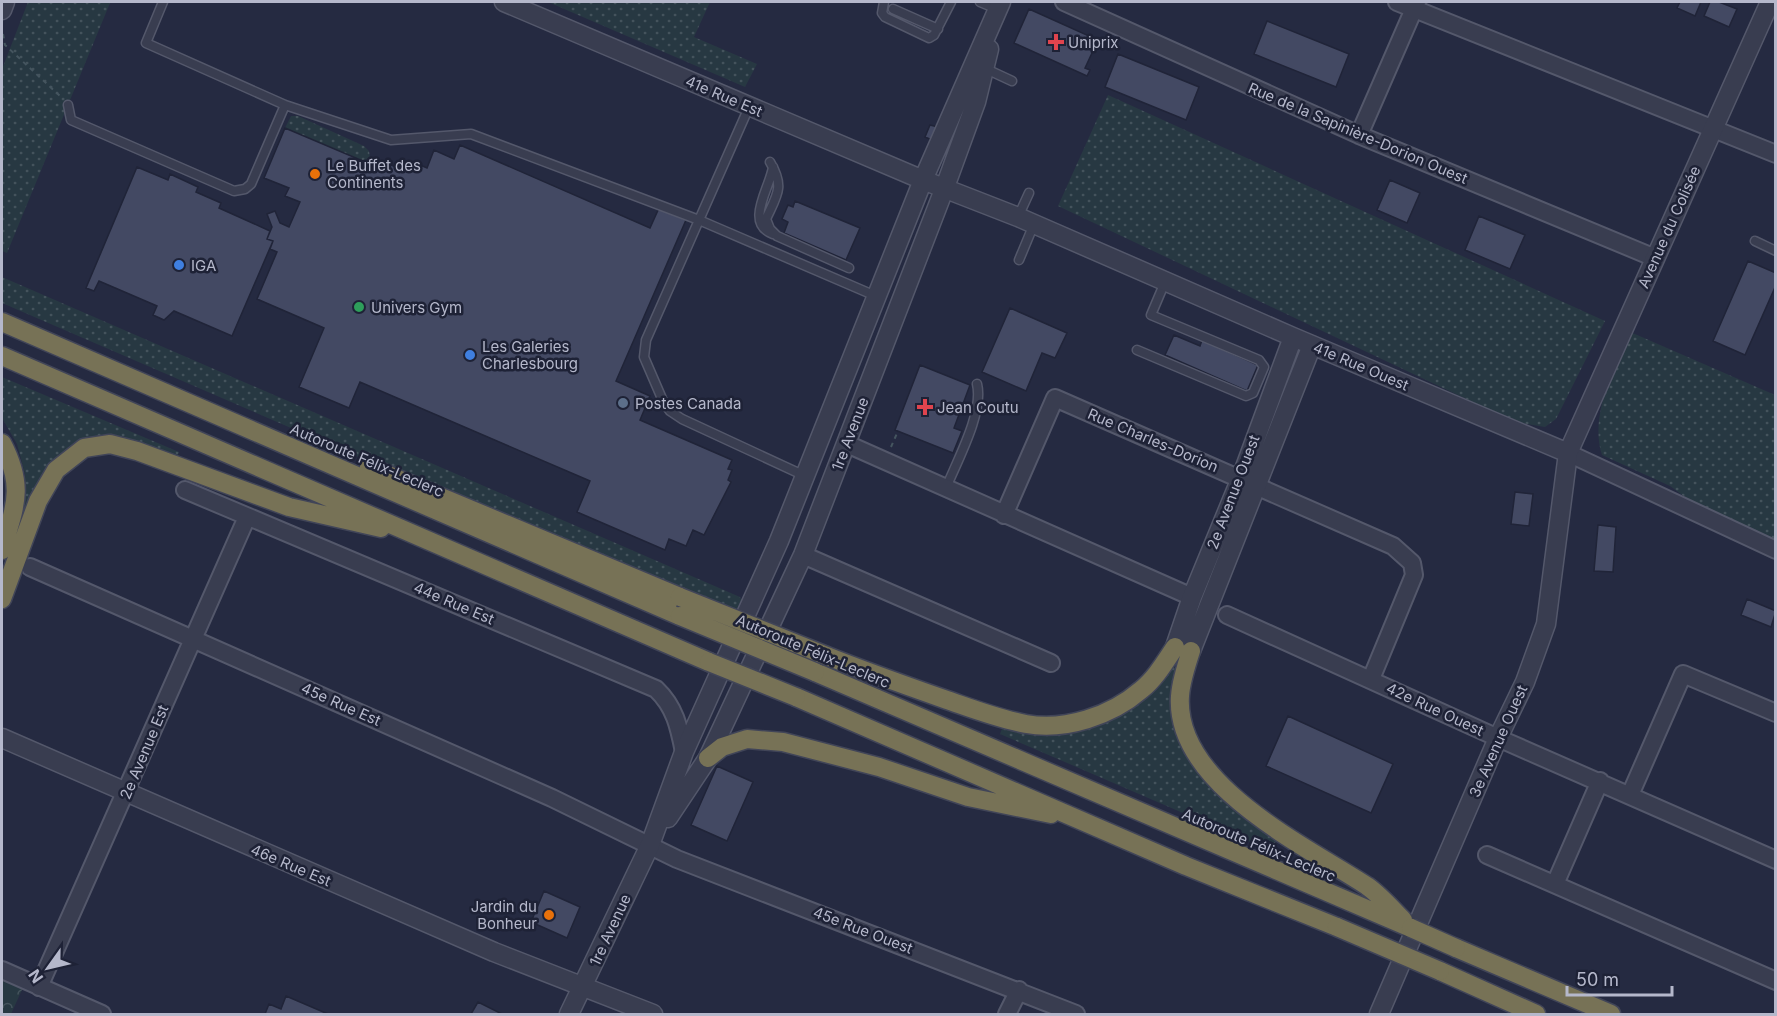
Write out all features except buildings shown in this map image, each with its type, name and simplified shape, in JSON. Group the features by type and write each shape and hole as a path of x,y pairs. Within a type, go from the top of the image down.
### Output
{"highway":[{"name":"Autoroute Félix-Leclerc","path":"2,322 680,616 1611,1014"},
{"path":"2,356 664,643 1090,822 1186,866 1337,927 1536,1014"},
{"path":"2,443 10,459 18,487 2,550"},
{"path":"2,599 38,501 56,470 68,458 84,448 110,444 137,451 289,507 418,536"},
{"path":"297,449 366,466 826,656 982,712 1027,724 1056,726 1089,719 1120,705 1142,690 1183,649"},
{"path":"1183,649 1180,697 1183,722 1194,750 1214,776 1250,811 1304,849 1369,888 1411,928"},
{"path":"708,758 722,747 747,739 783,742 879,767 968,797 1090,822"}],"street":[{"path":"2,10 5,2"},
{"name":"41e Rue Est","path":"504,2 923,180 945,187"},
{"name":"Rue de la Sapinière-Dorion Ouest","path":"1064,2 1359,135 1655,258"},
{"path":"1397,2 1416,5 1776,154"},
{"name":"Avenue du Colisée","path":"1568,453 1770,2"},
{"name":"1re Avenue","path":"650,845 708,758 803,555 976,102 1001,4"},
{"name":"1re Avenue","path":"569,1014 650,845 684,752 746,617 879,297 923,180 1001,4"},
{"path":"1359,135 1416,5"},
{"name":"41e Rue Ouest","path":"945,187 1568,453 1776,550"},
{"name":"2e Avenue Ouest","path":"1183,649 1248,482 1293,337"},
{"name":"2e Avenue Ouest","path":"1183,649 1192,597 1312,345"},
{"name":"Rue Charles-Dorion","path":"1004,514 1055,398 1393,546 1412,563 1414,575 1411,588 1371,679"},
{"path":"847,444 1192,597"},
{"name":"3e Avenue Ouest","path":"1379,1014 1498,738 1525,682 1546,624 1568,453"},
{"name":"44e Rue Est","path":"185,490 656,689 668,700 676,715 684,752"},
{"name":"2e Avenue Est","path":"39,987 127,794 247,517"},
{"path":"803,555 1051,663"},
{"name":"45e Rue Est","path":"30,567 552,798 650,845"},
{"name":"42e Rue Ouest","path":"1227,615 1498,738 1776,860"},
{"path":"1630,795 1683,674 1776,713"},
{"name":"46e Rue Est","path":"2,738 127,794 646,1013"},
{"path":"1555,884 1600,781"},
{"name":"45e Rue Ouest","path":"650,845 677,859 1076,1014"},
{"path":"1487,855 1776,981"},
{"path":"2,970 102,1014"},
{"path":"1007,1014 1019,990"}],"lane":[{"path":"163,2 146,42 285,105 392,140 471,134 699,220 879,297"},
{"path":"884,2 882,12 891,22 929,38 938,28 951,2"},
{"path":"980,2 1001,4"},
{"path":"893,9 938,28"},
{"path":"984,68 1012,81"},
{"path":"68,105 71,120 234,191 246,189 250,184 285,105"},
{"path":"749,107 646,340 644,357 663,401 682,419 805,476"},
{"path":"772,164 779,185 776,201 766,219 770,229 777,236 849,268"},
{"path":"1019,260 1029,193"},
{"path":"1755,241 1776,251"},
{"path":"1137,350 1246,396 1253,393 1264,367 1258,360 1151,315 1165,282"},
{"path":"946,488 968,435 980,395 977,384"}],"path":[{"path":"3,34 5,45 68,105"}],"green space":[{"path":"28,2 110,3 7,253 2,251 2,69"},
{"path":"548,2 710,2 694,37 757,64 745,87"},
{"path":"1108,95 1605,321 1556,419 1545,427 1515,422 1058,206"},
{"path":"291,116 298,116 364,146 369,151 371,165 285,128"},
{"path":"2,277 740,597 741,600 736,611 372,463 2,303"},
{"path":"1628,331 1775,395 1775,546 1715,519 1670,486 1602,455 1599,440 1601,408"},
{"path":"2,377 179,452 177,457 81,445 22,525 18,523 25,502 25,474 17,444 2,418"},
{"path":"1172,666 1177,668 1172,696 1174,722 1182,746 1196,769 1213,789 1233,808 1276,841 1271,851 1000,734 1003,726 1061,732"},
{"path":"2,970 26,981 11,1014 2,1014"}],"place":[{"name":"Uniprix","path":"1056,42"},
{"name":"Le Buffet des Continents","path":"315,174"},
{"name":"IGA","path":"179,265"},
{"name":"Univers Gym","path":"359,307"},
{"name":"Les Galeries Charlesbourg","path":"470,355"},
{"name":"Postes Canada","path":"623,403"},
{"name":"Jean Coutu","path":"925,407"},
{"name":"Jardin du Bonheur","path":"549,915"}]}
